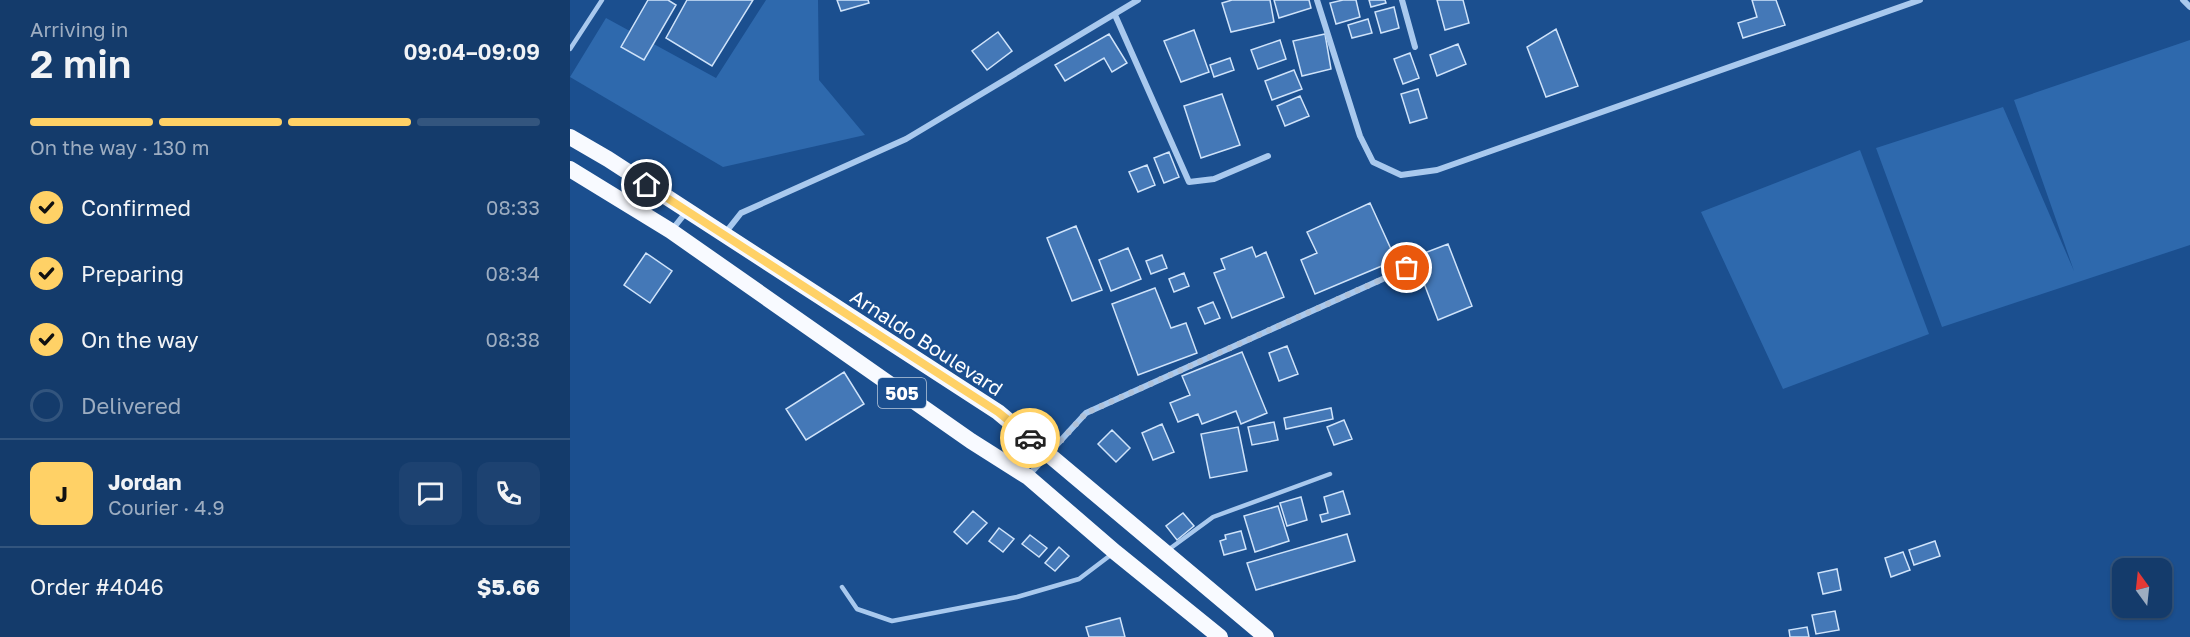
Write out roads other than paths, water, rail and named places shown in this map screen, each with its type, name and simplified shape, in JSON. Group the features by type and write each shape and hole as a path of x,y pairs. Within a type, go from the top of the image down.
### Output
{"highway":[{"name":"Arnaldo Boulevard","path":"570,137 608,159 998,412 1266,637"},
{"name":"505","path":"570,169 671,231 971,441 1028,477 1115,552 1220,637"}],"street":[{"path":"724,235 741,213 906,139 1138,0"},
{"path":"1317,0 1360,136 1373,162 1401,175 1437,170 1920,0"},
{"path":"1402,0 1415,47"},
{"path":"2183,0 2190,7"},
{"path":"1115,15 1189,182 1214,179 1268,156"},
{"path":"671,231 687,211"},
{"path":"1028,477 1086,413 1407,268"}],"lane":[{"path":"570,49 602,0"},
{"path":"1165,552 1182,537 1213,517 1330,474"},
{"path":"842,587 857,609 892,621 1017,597 1079,579 1115,552"}]}
